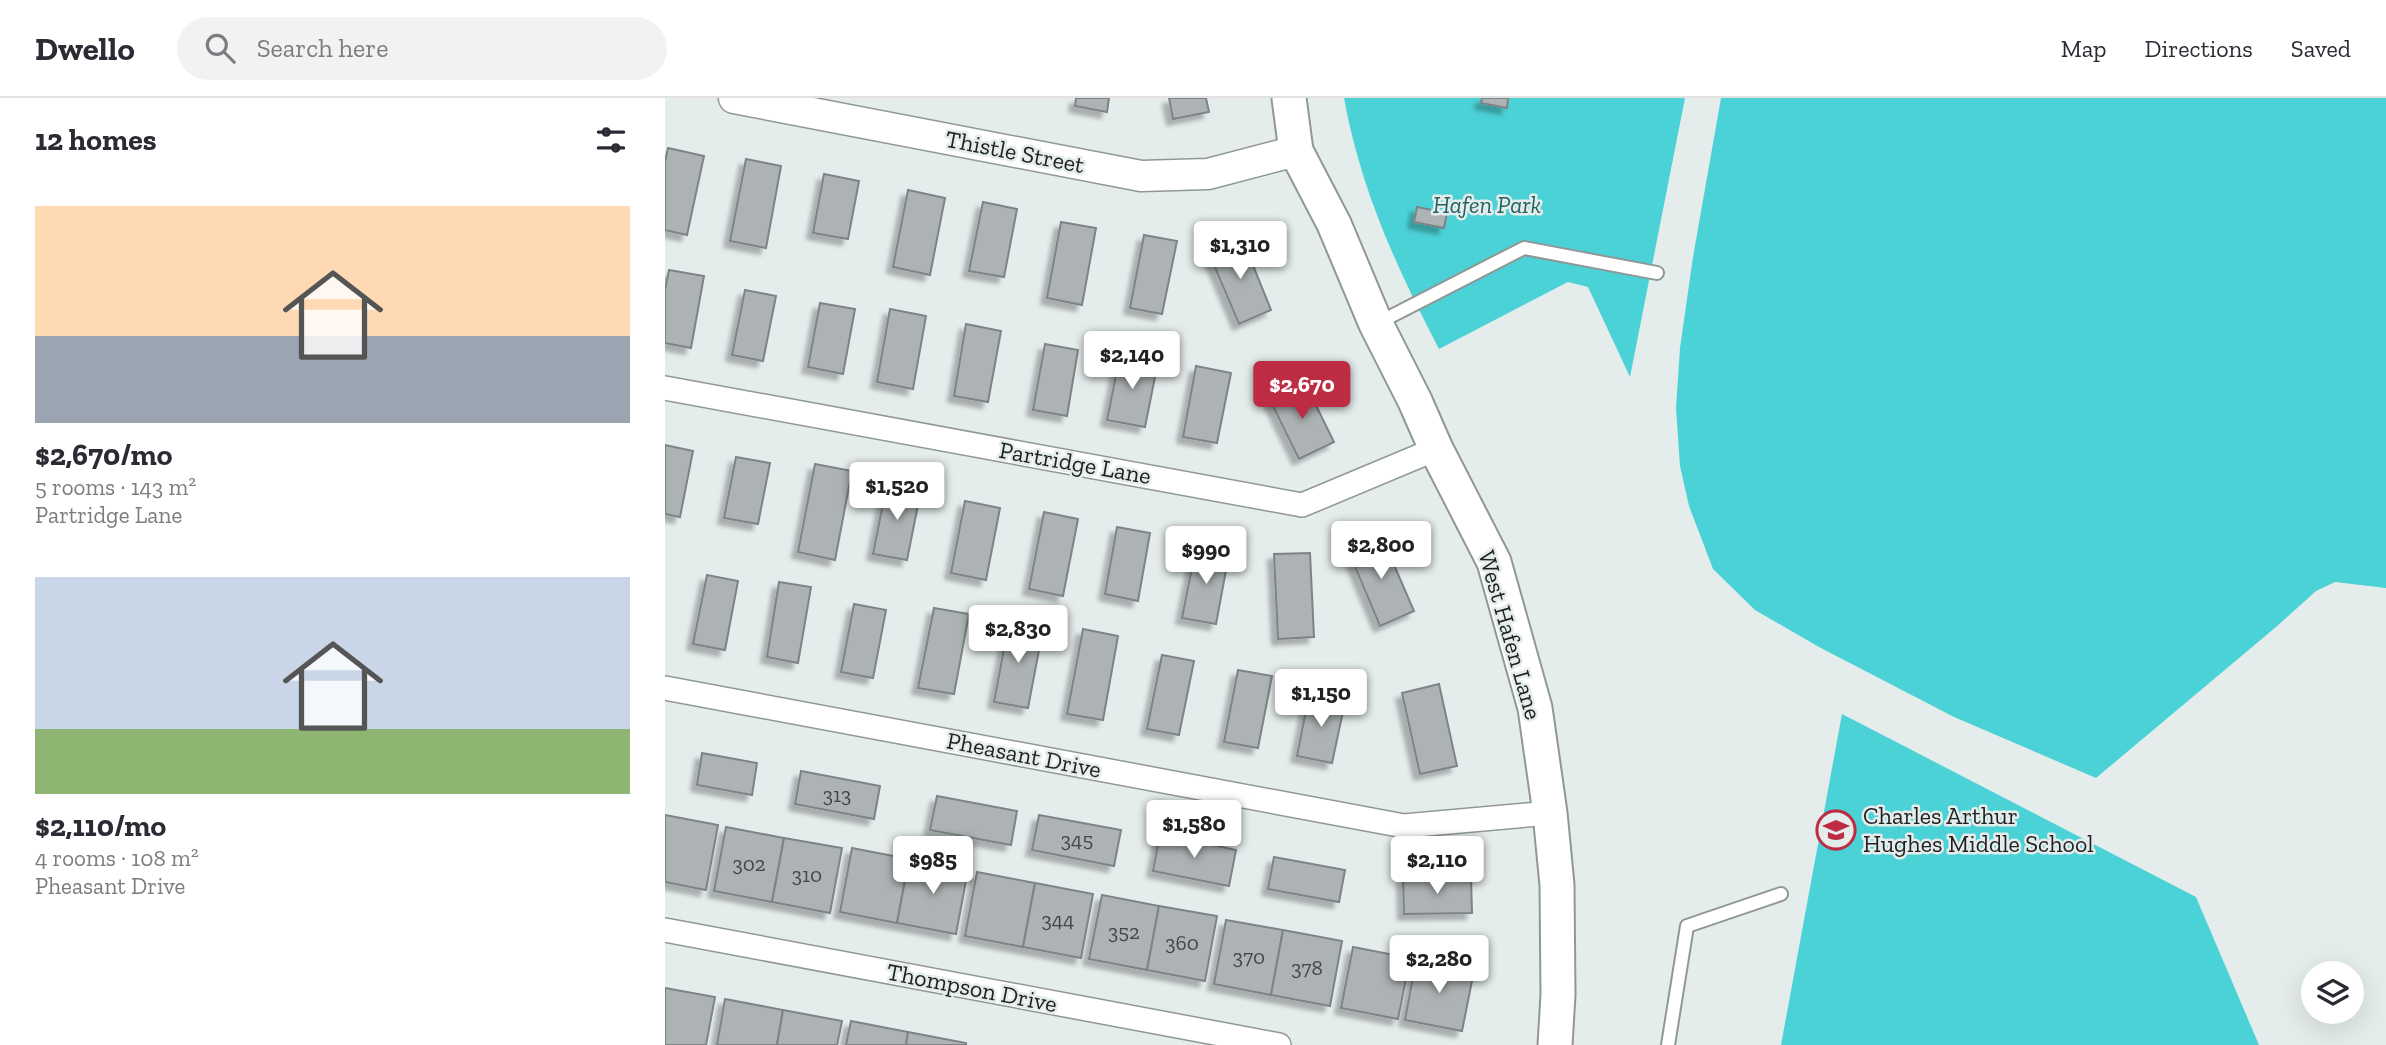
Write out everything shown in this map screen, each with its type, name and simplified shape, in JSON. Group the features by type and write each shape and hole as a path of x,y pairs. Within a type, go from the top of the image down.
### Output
{"main road":[{"name":"West Hafen Lane","path":"1289,98 1296,151 1334,224 1376,324 1436,449 1494,562 1535,708 1550,813 1557,885 1555,1045"}],"street":[{"name":"Thistle Street","path":"734,98 1142,176 1208,174 1296,151"},
{"name":"Partridge Lane","path":"665,388 1302,505 1436,449"},
{"name":"Pheasant Drive","path":"665,688 1404,826 1550,813"},
{"name":"Thompson Drive","path":"665,930 1279,1045"}],"lane":[{"path":"1376,324 1524,248 1657,273"},
{"path":"1668,1045 1686,926 1781,894"}],"green space":[{"name":"Hafen Park","path":"1344,98 1685,98 1630,377 1588,287 1568,282 1439,349 1408,288 1370,196"},
{"path":"1721,98 2386,98 2386,588 2335,582 2316,591 2096,778 1954,717 1819,647 1755,610 1713,569 1689,506 1680,466 1676,408 1680,348 1693,257"},
{"path":"1842,714 2196,897 2259,1045 1781,1045"}],"building":[{"path":"1076,98 1109,98 1107,112 1075,106"},
{"path":"1169,98 1206,98 1209,112 1173,119"},
{"path":"1482,98 1508,98 1507,108 1481,103"},
{"path":"668,148 704,156 687,235 665,230 665,162"},
{"path":"746,159 781,166 766,248 730,241"},
{"path":"824,174 859,181 848,239 813,233"},
{"path":"908,190 945,198 930,275 893,267"},
{"path":"983,202 1017,209 1004,277 969,271"},
{"path":"1417,207 1447,213 1444,228 1414,222"},
{"path":"1061,222 1096,228 1082,305 1047,298"},
{"path":"1144,235 1177,241 1162,314 1130,308"},
{"path":"1242,238 1271,310 1239,324 1208,251"},
{"path":"669,270 704,276 691,348 665,343 665,290"},
{"path":"745,290 776,296 763,361 732,355"},
{"path":"820,303 855,309 843,374 808,367"},
{"path":"890,309 926,316 913,389 877,382"},
{"path":"966,324 1001,331 988,402 954,396"},
{"path":"1045,344 1078,350 1067,416 1033,410"},
{"path":"1120,355 1158,362 1145,427 1107,420"},
{"path":"1196,366 1231,373 1217,443 1183,437"},
{"path":"1305,383 1334,442 1299,459 1270,400"},
{"path":"665,445 693,451 680,517 665,514"},
{"path":"736,457 770,463 758,524 724,518"},
{"path":"815,464 852,471 835,560 798,552"},
{"path":"887,483 921,490 907,560 873,554"},
{"path":"965,501 1000,508 986,580 951,573"},
{"path":"1044,512 1078,519 1063,596 1029,589"},
{"path":"1117,527 1150,533 1138,601 1105,594"},
{"path":"1381,535 1414,611 1380,626 1348,550"},
{"path":"1196,547 1229,554 1216,624 1182,618"},
{"path":"1310,553 1314,637 1278,639 1274,554"},
{"path":"707,575 738,581 725,650 693,644"},
{"path":"779,582 811,587 798,663 767,657"},
{"path":"854,604 886,610 873,678 841,672"},
{"path":"934,608 969,614 954,694 918,688"},
{"path":"1009,622 1043,629 1028,708 994,702"},
{"path":"1083,629 1118,636 1103,720 1067,714"},
{"path":"1162,655 1194,661 1179,735 1147,729"},
{"path":"1238,670 1272,676 1258,748 1224,742"},
{"path":"1439,684 1457,766 1420,774 1402,693"},
{"path":"1309,695 1345,702 1332,763 1297,756"},
{"path":"702,753 757,763 752,795 697,785"},
{"path":"801,771 880,786 874,819 795,804"},
{"path":"937,796 1017,811 1011,845 930,830"},
{"path":"665,815 718,825 706,890 665,882"},
{"path":"1039,815 1121,830 1114,866 1032,850"},
{"path":"726,827 784,838 772,902 714,891"},
{"path":"1160,834 1236,850 1229,886 1153,871"},
{"path":"784,838 842,848 830,913 772,902"},
{"path":"852,848 909,859 897,923 840,912"},
{"path":"1274,857 1345,870 1339,902 1268,889"},
{"path":"909,859 968,870 956,934 897,923"},
{"path":"977,872 1035,883 1023,947 965,936"},
{"path":"1471,877 1472,913 1404,914 1403,878"},
{"path":"1035,883 1093,894 1081,958 1023,947"},
{"path":"1102,895 1159,906 1147,970 1089,959"},
{"path":"1159,906 1217,916 1205,981 1147,970"},
{"path":"1226,920 1283,930 1271,995 1214,984"},
{"path":"1283,930 1342,941 1330,1006 1271,995"},
{"path":"1353,947 1410,958 1398,1019 1341,1008"},
{"path":"1416,960 1474,971 1462,1031 1405,1020"},
{"path":"665,988 715,997 706,1045 665,1045"},
{"path":"725,999 783,1010 777,1045 717,1045"},
{"path":"783,1010 842,1021 837,1045 777,1045"},
{"path":"851,1021 908,1032 906,1045 846,1045"},
{"path":"908,1032 966,1043 966,1045 906,1045"}],"place":[{"name":"Charles Arthur Hughes Middle School","path":"1836,830"}]}
